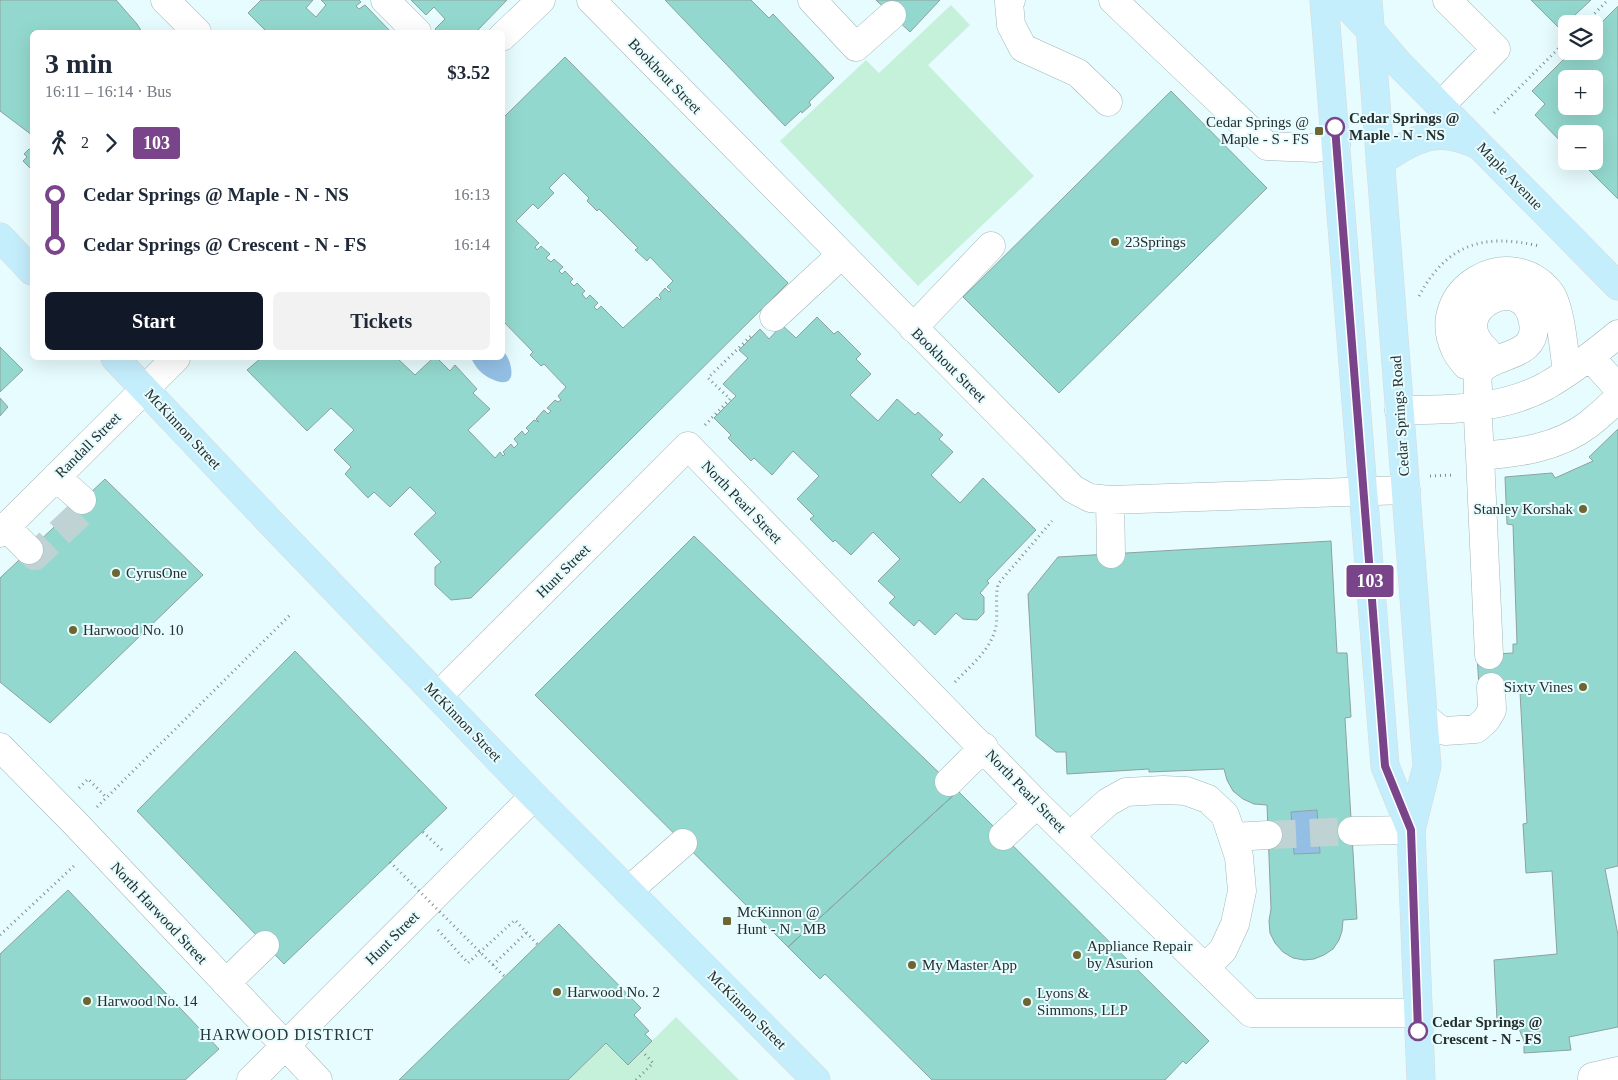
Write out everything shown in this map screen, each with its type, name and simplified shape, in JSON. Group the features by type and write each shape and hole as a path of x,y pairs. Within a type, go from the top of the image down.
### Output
{"main road":[{"name":"Cedar Springs Road","path":"1324,0 1385,766 1411,830"},
{"name":"Maple Avenue","path":"1341,0 1400,65 1616,279"},
{"name":"Cedar Springs Road","path":"1368,0 1427,766 1411,830 1421,1080"},
{"path":"1380,162 1402,146 1428,136 1446,136 1467,140 1482,147"},
{"path":"0,236 30,269"},
{"name":"McKinnon Street","path":"117,360 534,796 816,1080"},
{"path":"1357,412 1399,410"}],"street":[{"path":"165,0 196,30"},
{"path":"386,0 415,30"},
{"path":"505,35 541,0"},
{"name":"Bookhout Street","path":"591,0 1073,490 1090,498 1110,500 1406,490"},
{"path":"812,0 856,47 892,15"},
{"path":"1010,0 1011,25 1023,48 1078,73 1108,102"},
{"path":"1113,0 1267,146 1316,148 1336,145"},
{"path":"1441,105 1496,49 1448,0"},
{"path":"913,328 991,246"},
{"path":"764,325 841,255"},
{"path":"1489,655 1477,407 1478,375 1486,365 1519,352 1527,345 1532,336 1534,326 1532,316 1527,307 1519,300 1509,297 1498,297 1489,300 1481,307 1476,316 1474,326 1476,336 1481,345 1476,357 1455,350 1450,332 1451,314 1457,297 1470,283 1485,274 1503,271 1521,273 1538,281 1551,294 1558,311 1567,372"},
{"path":"1399,410 1448,410 1477,407 1513,399 1545,386 1590,357 1618,334"},
{"path":"1590,357 1618,388"},
{"name":"Randall Street","path":"3,530 174,360"},
{"path":"1480,456 1520,452 1560,442 1588,425 1618,398"},
{"name":"Hunt Street","path":"438,696 696,436"},
{"name":"North Pearl Street","path":"696,436 1037,804 1251,1013 1418,1012"},
{"path":"56,477 82,500"},
{"path":"1110,500 1111,554"},
{"path":"3,530 29,550"},
{"path":"1424,717 1439,729 1445,731 1476,729 1486,720 1492,710 1491,687"},
{"name":"North Harwood Street","path":"0,747 74,822 318,1080"},
{"path":"949,782 984,748"},
{"path":"1070,836 1108,802 1125,782 1163,781 1208,799 1225,815 1239,857 1242,891 1234,924 1223,950 1205,968"},
{"name":"Hunt Street","path":"251,1080 534,796"},
{"path":"1003,836 1037,804"},
{"path":"1352,831 1411,830"},
{"path":"1233,837 1268,835"},
{"path":"628,891 683,843"},
{"path":"226,984 265,945"},
{"path":"1592,1080 1592,1077 1618,1071"}],"path":[{"path":"1593,15 1608,0"},
{"path":"1494,113 1558,49"},
{"path":"696,436 730,399 708,378 764,325"},
{"path":"955,682 990,645 996,628 997,611 995,596 998,584 1052,521"},
{"path":"96,807 292,613"},
{"path":"78,789 88,779 106,797"},
{"path":"423,832 442,850"},
{"path":"0,935 79,861"},
{"path":"390,862 504,977"},
{"path":"435,928 468,963 515,920 538,945"},
{"path":"493,965 526,933"},
{"path":"636,1080 653,1063 642,1051"}],"green space":[{"path":"951,5 970,25 928,65 1034,176 918,286 780,141 866,60 879,73"},
{"path":"676,1017 739,1080 568,1080 606,1043 628,1065"}],"water":[{"path":"505,353 511,368 510,379 506,382 497,381 477,368 472,360 505,360"},
{"path":"1317,810 1320,853 1294,854 1291,812"}],"building":[{"path":"0,0 116,0 141,30 30,30 30,134 0,111"},
{"path":"261,0 313,0 306,8 316,17 326,5 321,0 359,0 361,2 356,6 359,9 365,5 389,30 265,30 248,13"},
{"path":"411,0 507,0 478,30 436,30 445,19 434,7 426,15"},
{"path":"665,0 751,0 769,18 773,14 834,78 809,102 811,105 802,113 801,111 785,126"},
{"path":"876,0 940,0 910,32"},
{"path":"1531,0 1591,0 1575,15 1558,15 1558,27"},
{"path":"1618,6 1618,199 1589,170 1603,170 1603,125 1558,125 1558,139 1535,115 1545,104 1532,91 1563,60 1603,60 1603,21"},
{"path":"565,57 788,283 471,598 451,600 435,585 435,567 441,562 414,534 436,513 410,487 390,507 374,492 368,498 345,474 351,467 334,450 354,430 331,408 307,431 247,370 259,360 399,360 415,375 431,360 439,360 450,371 455,365 477,389 473,393 490,409 468,430 495,458 500,452 503,456 505,454 503,452 511,444 514,448 518,444 514,439 522,431 525,435 529,431 526,428 534,420 539,422 536,419 544,410 548,414 551,411 547,408 555,400 558,402 561,400 558,396 566,387 544,364 541,366 530,355 533,352 505,323 505,116","holes":["564,173 589,198 587,201 597,211 599,209 638,248 635,250 647,261 650,257 673,281 667,287 671,290 669,292 665,288 659,295 660,300 657,297 623,328 601,306 597,310 594,307 598,303 590,295 586,299 582,294 585,291 577,283 574,286 570,282 573,279 565,271 562,274 559,271 563,267 554,259 551,262 546,258 550,254 541,246 537,250 535,247 539,243 516,221 533,204 538,209 554,193 549,188"]},
{"name":"23Springs","path":"1171,91 1267,188 1059,393 963,297"},
{"path":"30,150 30,168 23,161 27,157 24,154"},
{"path":"817,317 834,334 838,331 861,354 856,359 871,374 850,395 878,421 897,399 915,415 918,412 943,435 939,439 953,452 931,475 960,503 983,478 1036,530 987,581 989,583 980,593 984,597 984,613 977,620 963,619 956,613 935,635 919,620 914,626 889,603 895,597 878,581 900,559 873,532 851,555 835,540 833,542 810,519 814,516 797,499 819,476 793,451 772,475 754,458 751,461 728,438 731,435 714,418 736,396 723,384 748,358 739,350 760,329 769,339 782,325 796,338"},
{"path":"0,347 23,370 0,392"},
{"path":"0,398 8,407 0,416"},
{"path":"1618,429 1618,866 1605,869 1618,935 1618,1027 1569,1037 1571,1050 1524,1053 1524,1041 1519,1029 1508,1021 1497,1020 1494,960 1557,954 1552,871 1526,873 1523,824 1527,823 1520,692 1516,693 1515,685 1479,687 1477,655 1513,653 1513,644 1517,644 1513,525 1507,524 1505,477 1552,473 1555,478 1593,461 1589,457"},
{"name":"Harwood No. 10","path":"105,479 203,575 50,723 0,682 0,578"},
{"path":"694,536 958,791 788,947 535,695"},
{"path":"1331,541 1337,653 1347,653 1351,717 1345,718 1357,919 1343,920 1339,940 1333,949 1314,959 1304,960 1293,958 1283,952 1275,943 1270,933 1269,921 1271,909 1267,805 1254,804 1243,799 1233,791 1224,769 1149,772 1149,769 1067,774 1066,752 1056,752 1036,736 1028,594 1058,557","holes":["1317,810 1320,853 1294,854 1291,812"]},
{"path":"295,651 447,808 284,964 137,811"},
{"path":"958,791 1209,1041 1186,1064 1183,1061 1165,1080 932,1080 825,974 820,979 788,947"},
{"name":"Harwood No. 14","path":"68,890 219,1049 185,1080 0,1080 0,954"},
{"name":"Harwood No. 2","path":"559,924 641,1008 634,1015 649,1031 645,1034 652,1041 628,1065 606,1043 568,1080 399,1080"}],"tunnel":[{"path":"29,550 35,556 88,506"},
{"path":"1268,835 1352,831"}],"bus line":[{"name":"103","path":"1335,127 1385,766 1411,830 1418,1031"}],"place":[{"name":"Cedar Springs @ Maple - N - NS","path":"1335,127"},
{"name":"Cedar Springs @ Maple - S - FS","path":"1319,131"},
{"name":"23Springs","path":"1115,242"},
{"name":"Stanley Korshak","path":"1583,509"},
{"name":"CyrusOne","path":"116,573"},
{"name":"Harwood No. 10","path":"73,630"},
{"name":"Sixty Vines","path":"1583,687"},
{"name":"McKinnon @ Hunt - N - MB","path":"727,921"},
{"name":"Appliance Repair by Asurion","path":"1077,955"},
{"name":"My Master App","path":"912,965"},
{"name":"Harwood No. 2","path":"557,992"},
{"name":"Harwood No. 14","path":"87,1001"},
{"name":"Lyons & Simmons, LLP","path":"1027,1002"},
{"name":"Cedar Springs @ Crescent - N - FS","path":"1418,1031"}],"district":[{"name":"HARWOOD DISTRICT","path":"287,1034"}]}
